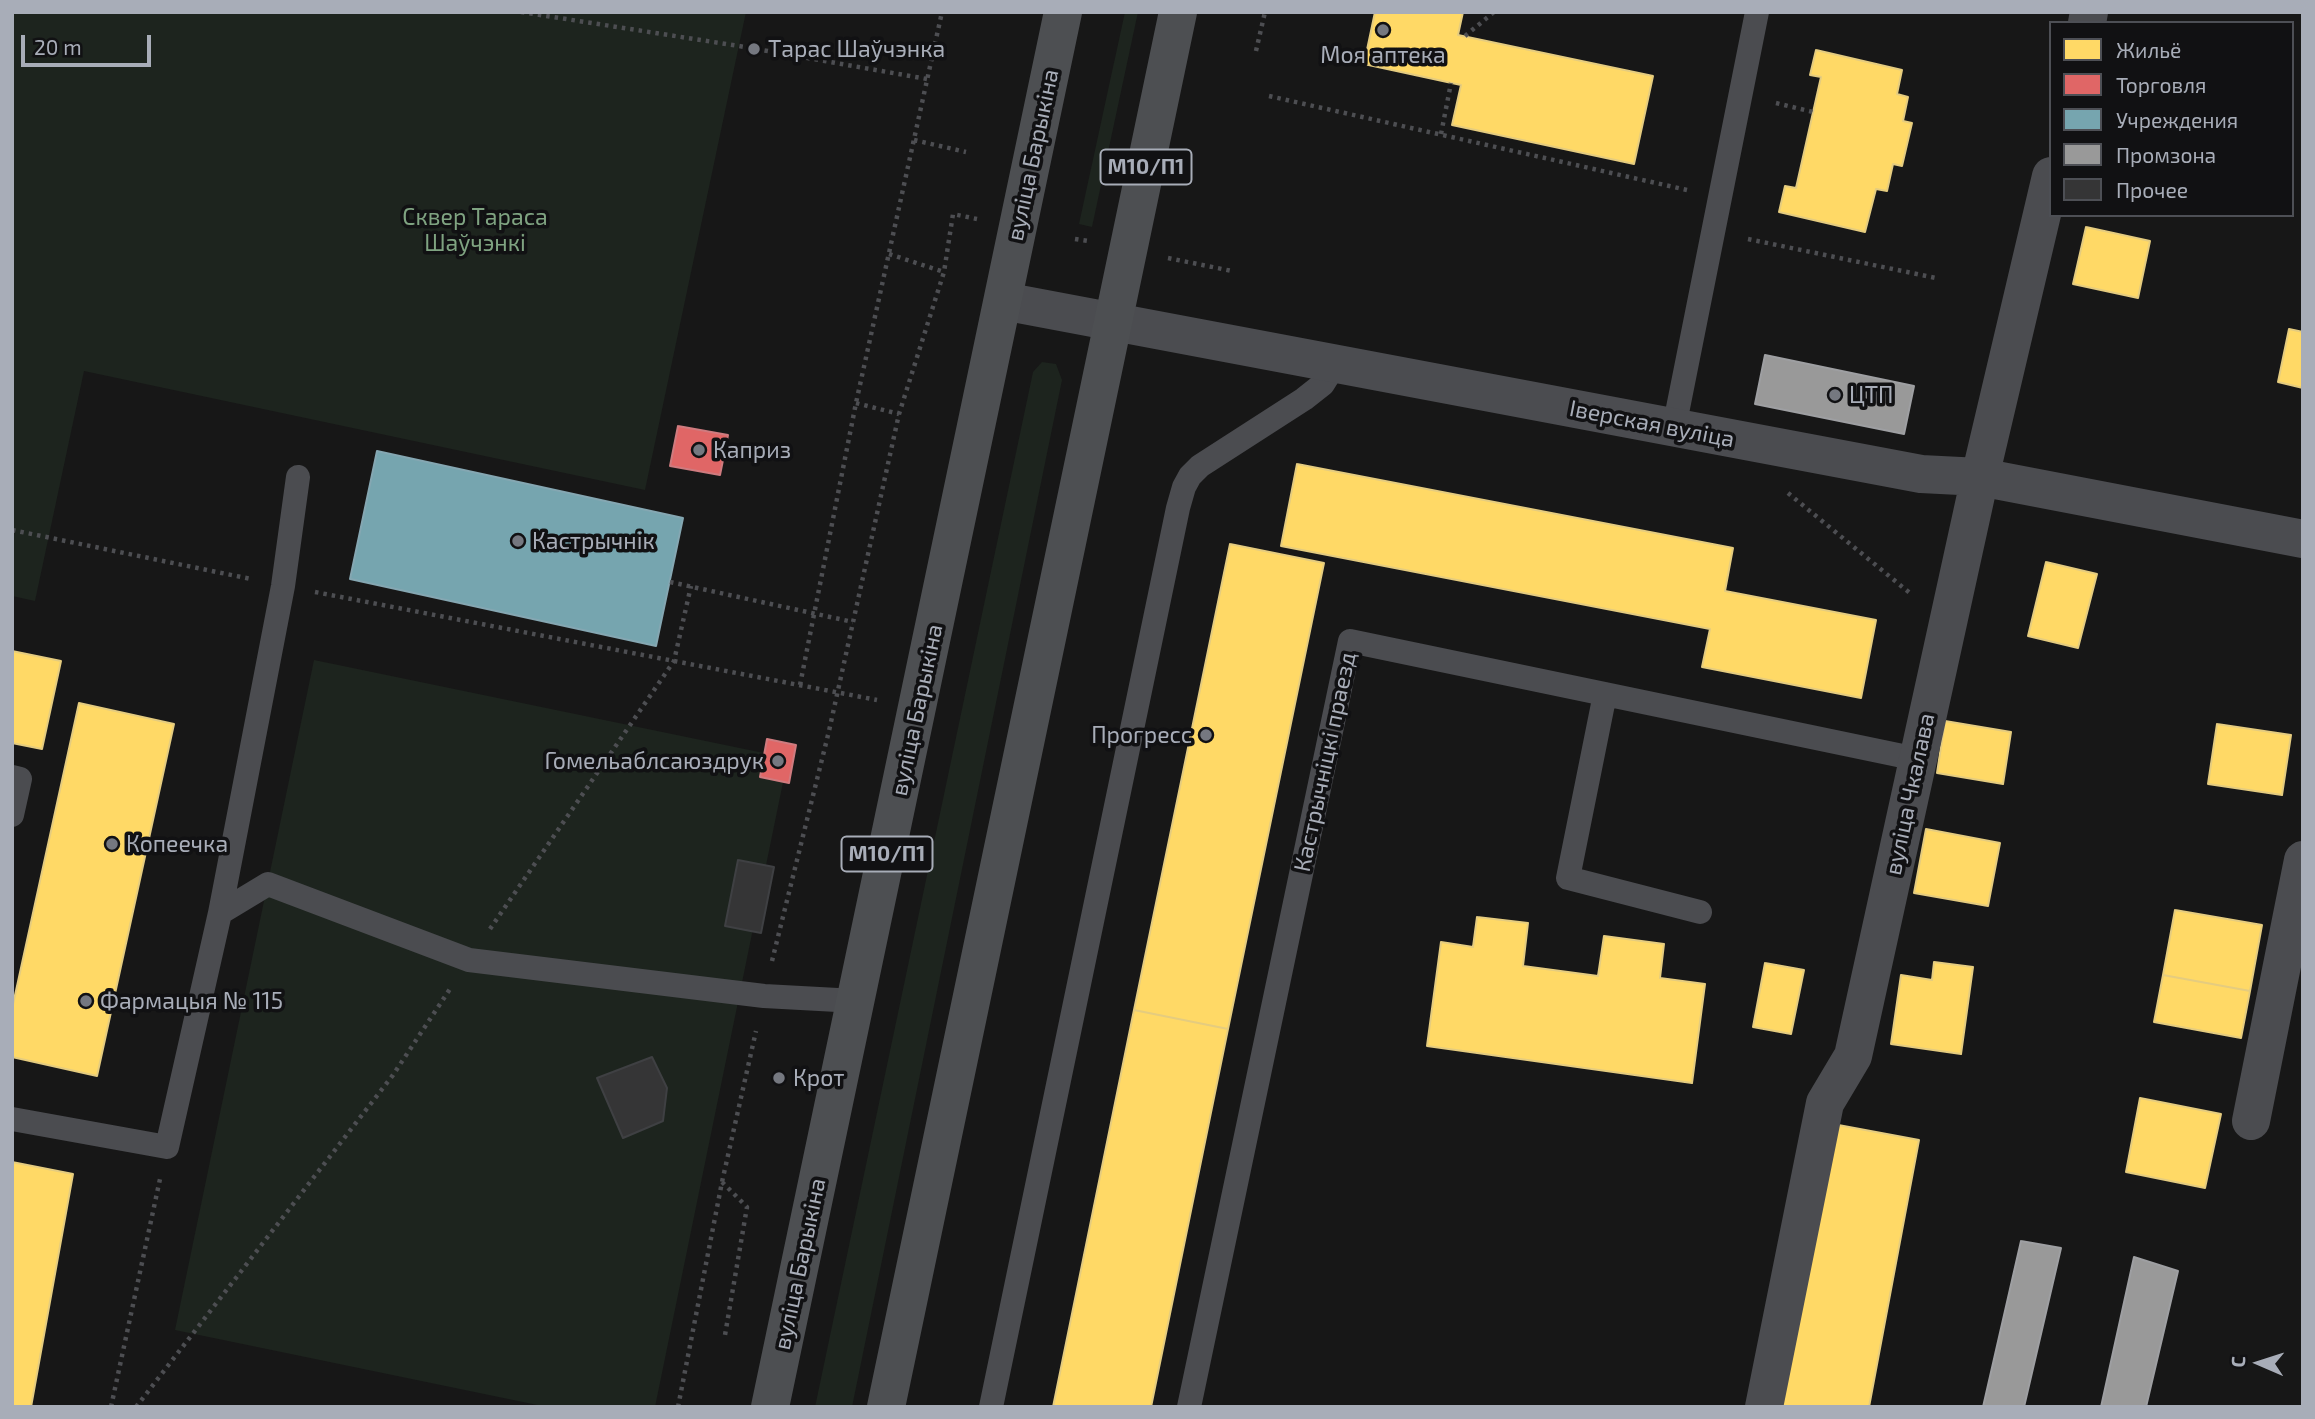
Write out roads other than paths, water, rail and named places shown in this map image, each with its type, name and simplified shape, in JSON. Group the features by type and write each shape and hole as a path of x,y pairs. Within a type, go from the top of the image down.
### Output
{"main road":[{"name":"вуліца Барыкіна","path":"770,1407 1063,12"},
{"name":"М10/П1","path":"886,1407 1178,12"}],"street":[{"name":"вуліца Чкалава","path":"1764,1407 1825,1103 1853,1056 1980,477 2049,184"},
{"name":"Іверская вуліца","path":"1003,301 1921,474 1980,477 2303,538"},
{"path":"2251,1121 2303,860"}],"lane":[{"path":"1674,428 1757,12"},
{"path":"990,1407 1184,487 1200,466 1323,384 1332,363"},
{"path":"12,1119 167,1147 220,913 283,586 298,477"},
{"name":"Кастрычніцкі праезд","path":"1189,1407 1350,642 1917,759"},
{"path":"1605,694 1568,878 1700,912"},
{"path":"12,777 20,779 12,815"},
{"path":"220,913 268,884 469,960 764,996 856,1001"}],"place":[{"name":"Моя аптека","path":"1383,30"},
{"name":"Тарас Шаўчэнка","path":"754,49"},
{"name":"ЦТП","path":"1835,395"},
{"name":"Каприз","path":"699,450"},
{"name":"Кастрычнік","path":"518,541"},
{"name":"Прогресс","path":"1206,735"},
{"name":"Гомельаблсаюздрук","path":"778,761"},
{"name":"Копеечка","path":"112,844"},
{"name":"Фармацыя № 115","path":"86,1001"},
{"name":"Крот","path":"779,1078"}],"park label":[{"name":"Сквер Тараса Шаўчэнкі","path":"475,230"}]}
